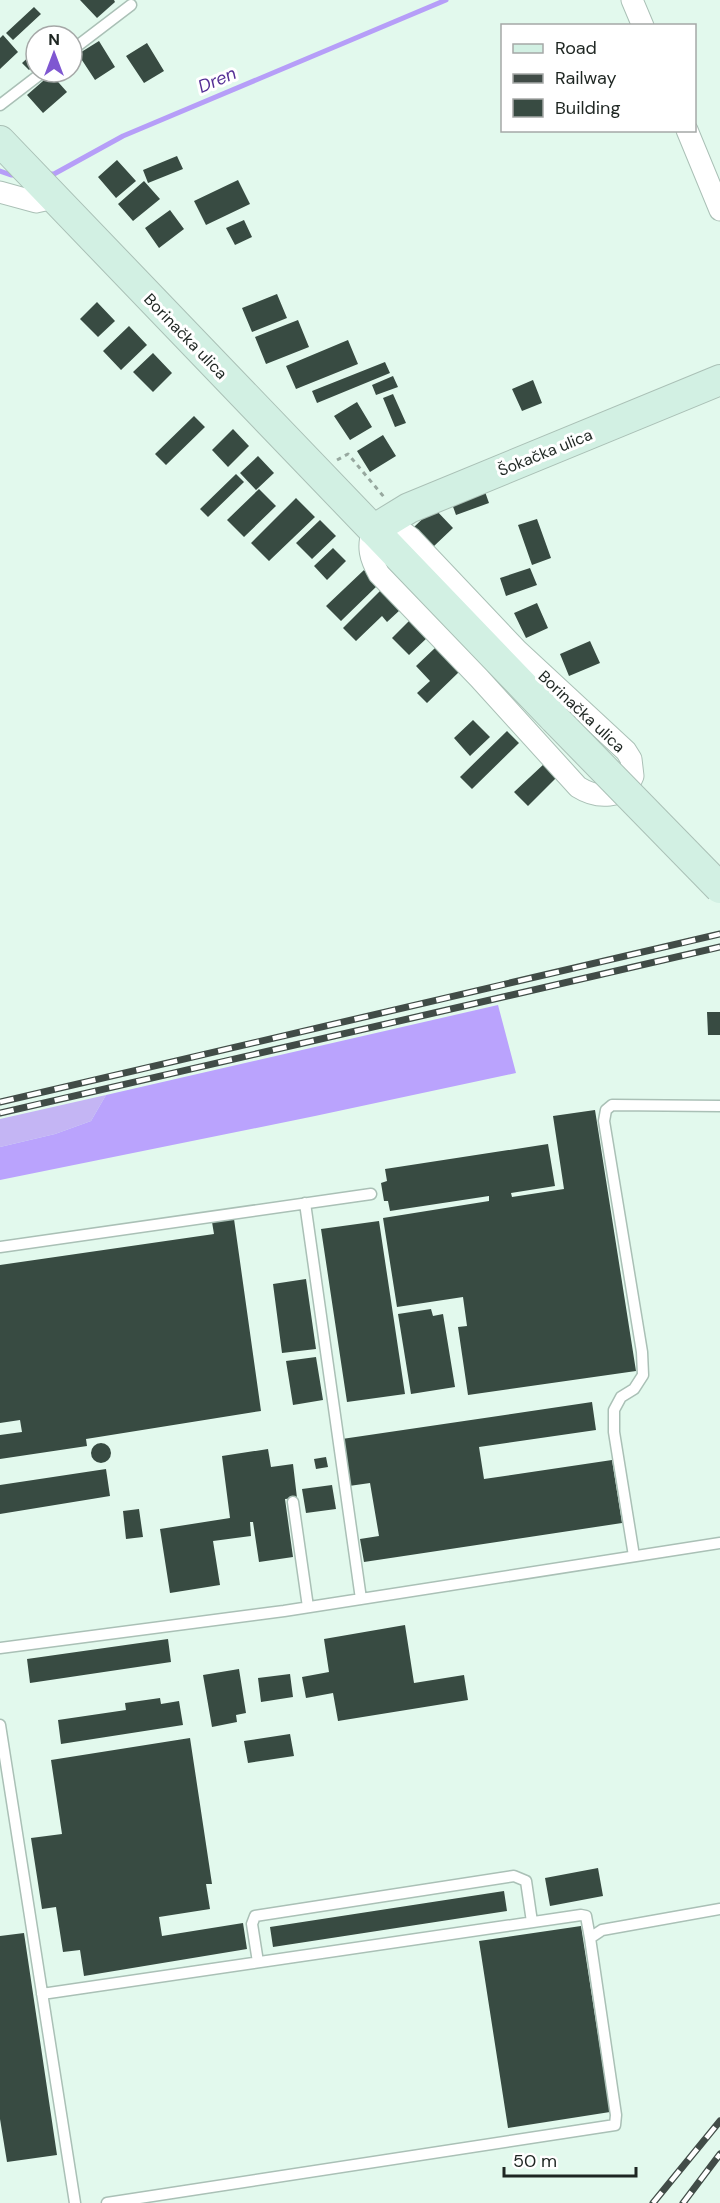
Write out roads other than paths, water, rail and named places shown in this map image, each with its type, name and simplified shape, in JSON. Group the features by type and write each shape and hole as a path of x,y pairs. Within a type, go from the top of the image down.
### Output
{"street":[{"path":"632,0 642,24"},
{"path":"688,132 720,210"},
{"name":"Borinačka ulica","path":"0,141 379,526 555,719 720,888"},
{"path":"0,192 36,202 49,193"},
{"name":"Šokačka ulica","path":"379,526 409,508 720,380"},
{"name":"Borinačka ulica","path":"379,526 399,529 411,538 517,650 626,751 631,759 633,776 626,788 617,794 597,796 578,787 479,678 379,574 370,554 369,541 379,526"}],"lane":[{"path":"84,41 131,5"},
{"path":"0,105 27,84"},
{"path":"634,1556 614,1432 614,1410 621,1397 634,1389 643,1375 642,1352 604,1121 606,1110 612,1105 720,1106"},
{"path":"0,1248 371,1194"},
{"path":"305,1203 361,1599"},
{"path":"293,1502 308,1607"},
{"path":"0,1648 308,1607 720,1543"},
{"path":"0,1725 75,2203"},
{"path":"258,1962 252,1924 255,1916 514,1876 526,1881 532,1922"},
{"path":"590,1938 602,1930 720,1909"},
{"path":"42,1994 586,1916 616,2115 615,2124 107,2203"}],"waterway":[{"name":"Dren","path":"47,174 54,174 123,136 446,0"},
{"name":"Dren","path":"0,171 17,175"}],"railway":[{"path":"0,1102 720,934"},
{"path":"0,1113 720,947"},
{"path":"653,2203 720,2121"},
{"path":"683,2203 720,2154"}]}
